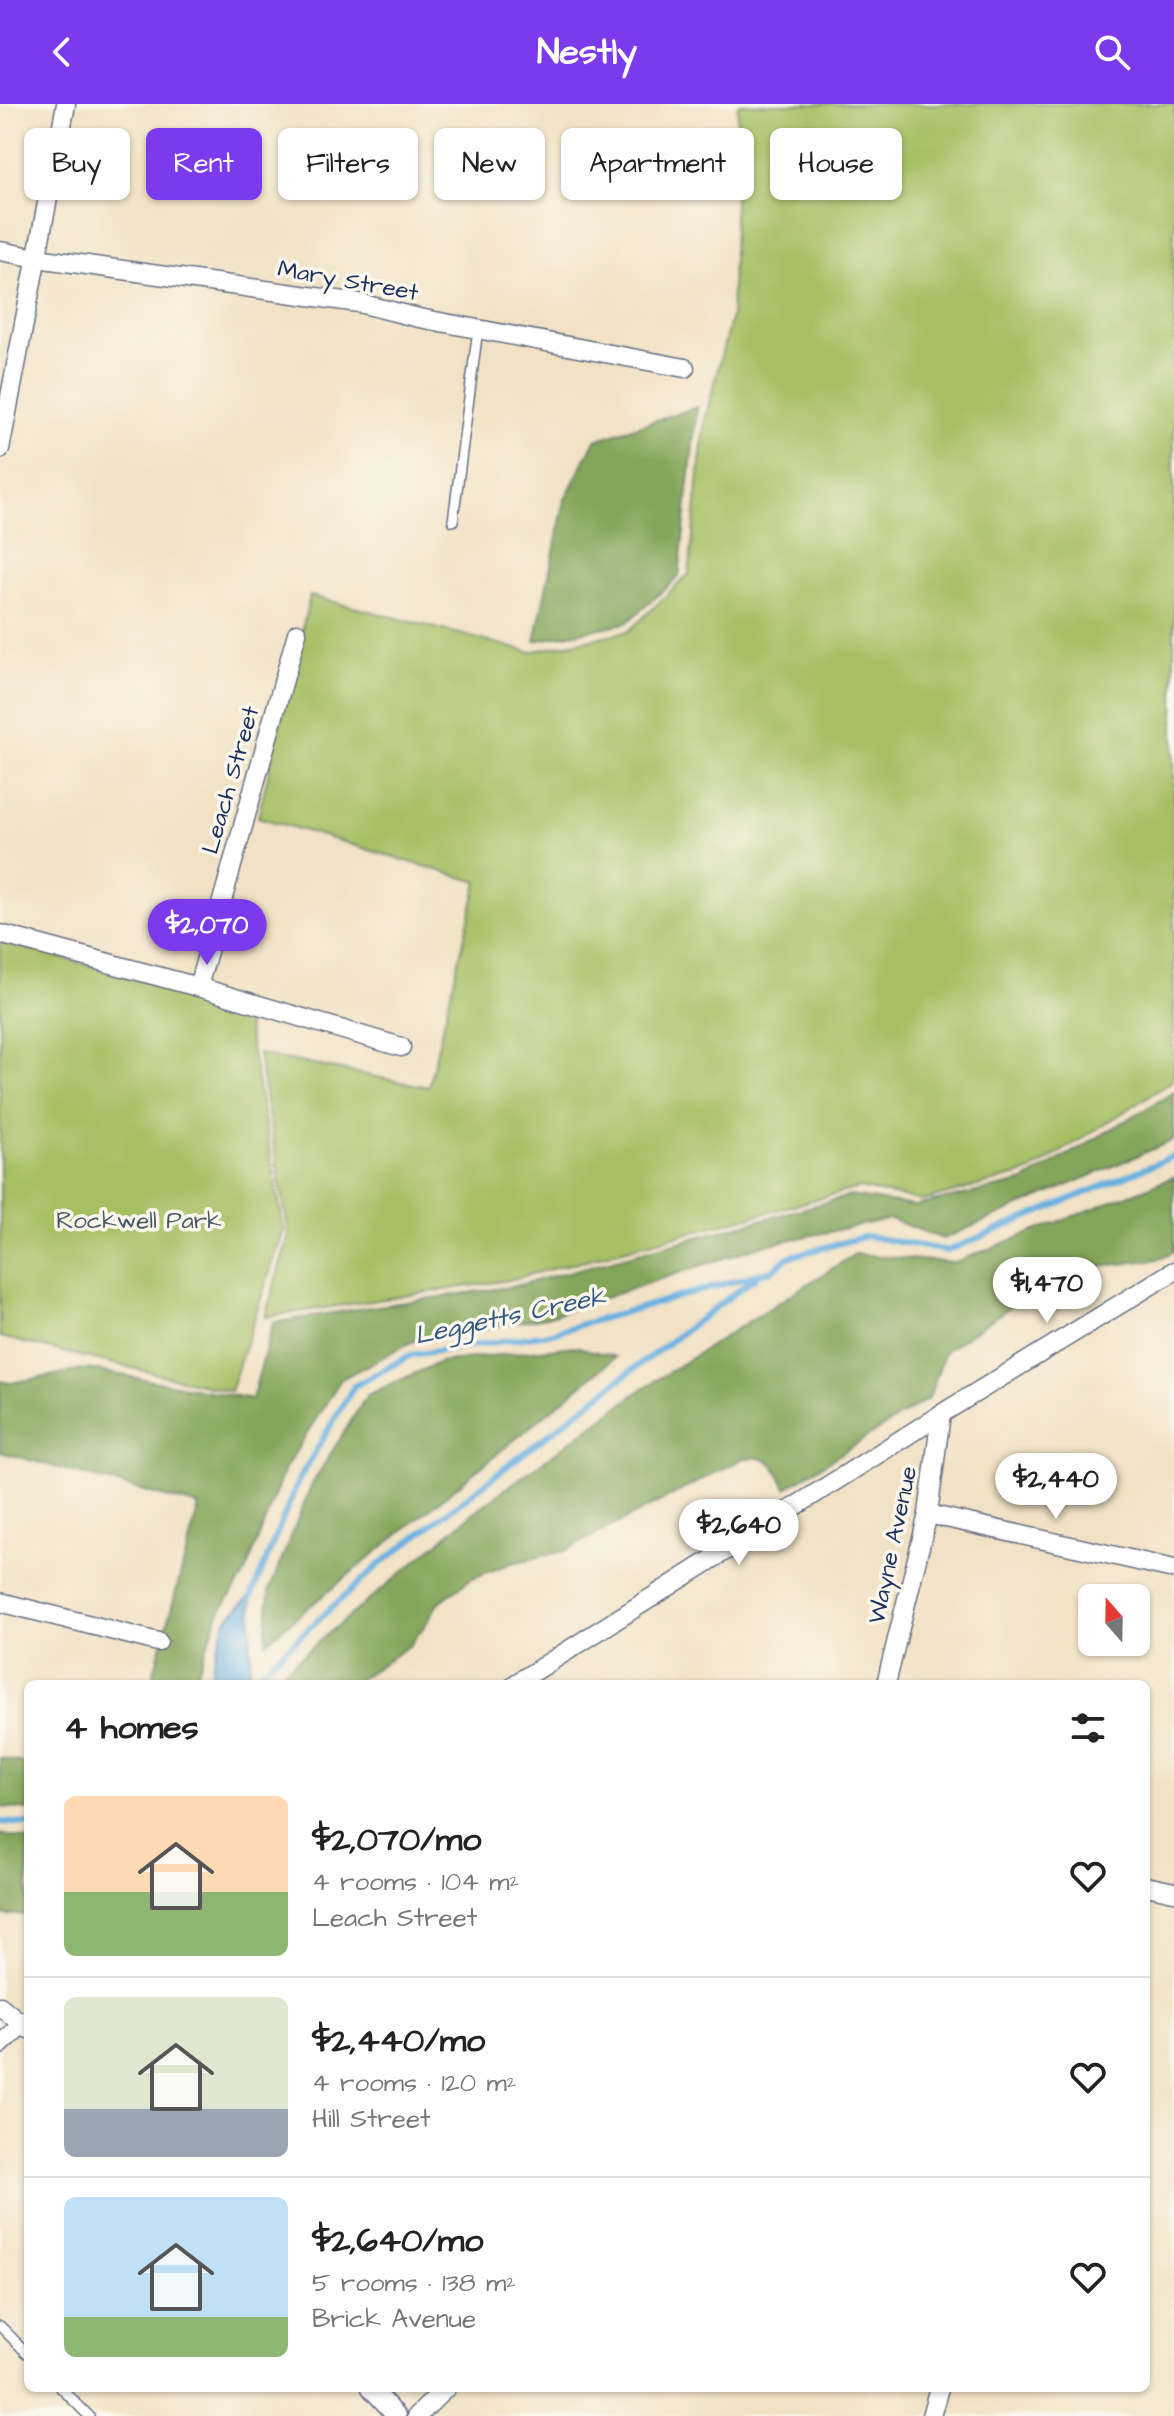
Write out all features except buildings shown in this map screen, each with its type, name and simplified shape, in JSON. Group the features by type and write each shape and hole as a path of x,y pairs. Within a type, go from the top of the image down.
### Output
{"street":[{"path":"0,449 66,104"},
{"name":"Mary Street","path":"0,251 359,303 419,318 685,368"},
{"name":"Leach Street","path":"198,987 297,633"},
{"path":"0,934 198,987 401,1047"},
{"path":"521,1680 941,1414 1174,1271"},
{"name":"Wayne Avenue","path":"887,1680 928,1514 941,1414"},
{"path":"928,1514 1174,1569"},
{"path":"0,1602 158,1642"},
{"path":"1150,1887 1174,1892"},
{"path":"0,2006 24,2023"},
{"path":"0,2045 24,2026"},
{"path":"375,2392 397,2416"},
{"path":"417,2416 442,2392"},
{"path":"931,2416 938,2392"}],"lane":[{"path":"453,521 478,329"},
{"path":"0,2326 24,2350"},
{"path":"65,2392 89,2416"}],"green space":[{"path":"738,104 1174,104 1174,1080 1029,1172 922,1201 859,1188 509,1280 265,1317 289,1235 258,1054 428,1087 478,882 258,817 310,596 530,652 629,631 689,574 704,424 731,317 735,200 754,200 754,128 737,128"},
{"path":"697,407 679,577 626,623 535,641 565,499 595,440"},
{"name":"Rockwell Park","path":"0,941 244,1008 284,1230 230,1391 0,1337"},
{"path":"1174,1092 1174,1140 943,1239 890,1219 760,1246 547,1317 411,1342 341,1379 284,1470 245,1574 219,1613 194,1680 152,1680 199,1506 0,1452 0,1381 11,1383 88,1369 252,1399 273,1323 516,1286 850,1196 915,1206 1022,1182"},
{"path":"1174,1177 1174,1251 1159,1259 1064,1271 945,1351 929,1398 786,1488 779,1473 767,1460 744,1458 564,1551 512,1563 472,1578 437,1604 410,1645 358,1680 273,1680 478,1509 642,1389 855,1254 953,1263"},
{"path":"574,1346 616,1357 266,1642 269,1591 312,1484 367,1395 440,1362"},
{"path":"0,1758 24,1763 24,1810 0,1807"},
{"path":"0,1834 24,1839 24,1914 0,1916"}],"water":[{"path":"252,1594 250,1670 241,1680 213,1680 212,1665 226,1620"}],"waterway":[{"name":"Leggetts Creek","path":"250,1600 299,1479 354,1386 411,1355 548,1334 773,1270 788,1257 867,1236 947,1251 1174,1156"},
{"name":"Leggetts Creek","path":"251,1680 379,1565 756,1277"},
{"name":"Leggetts Creek","path":"0,1822 24,1824"}]}
